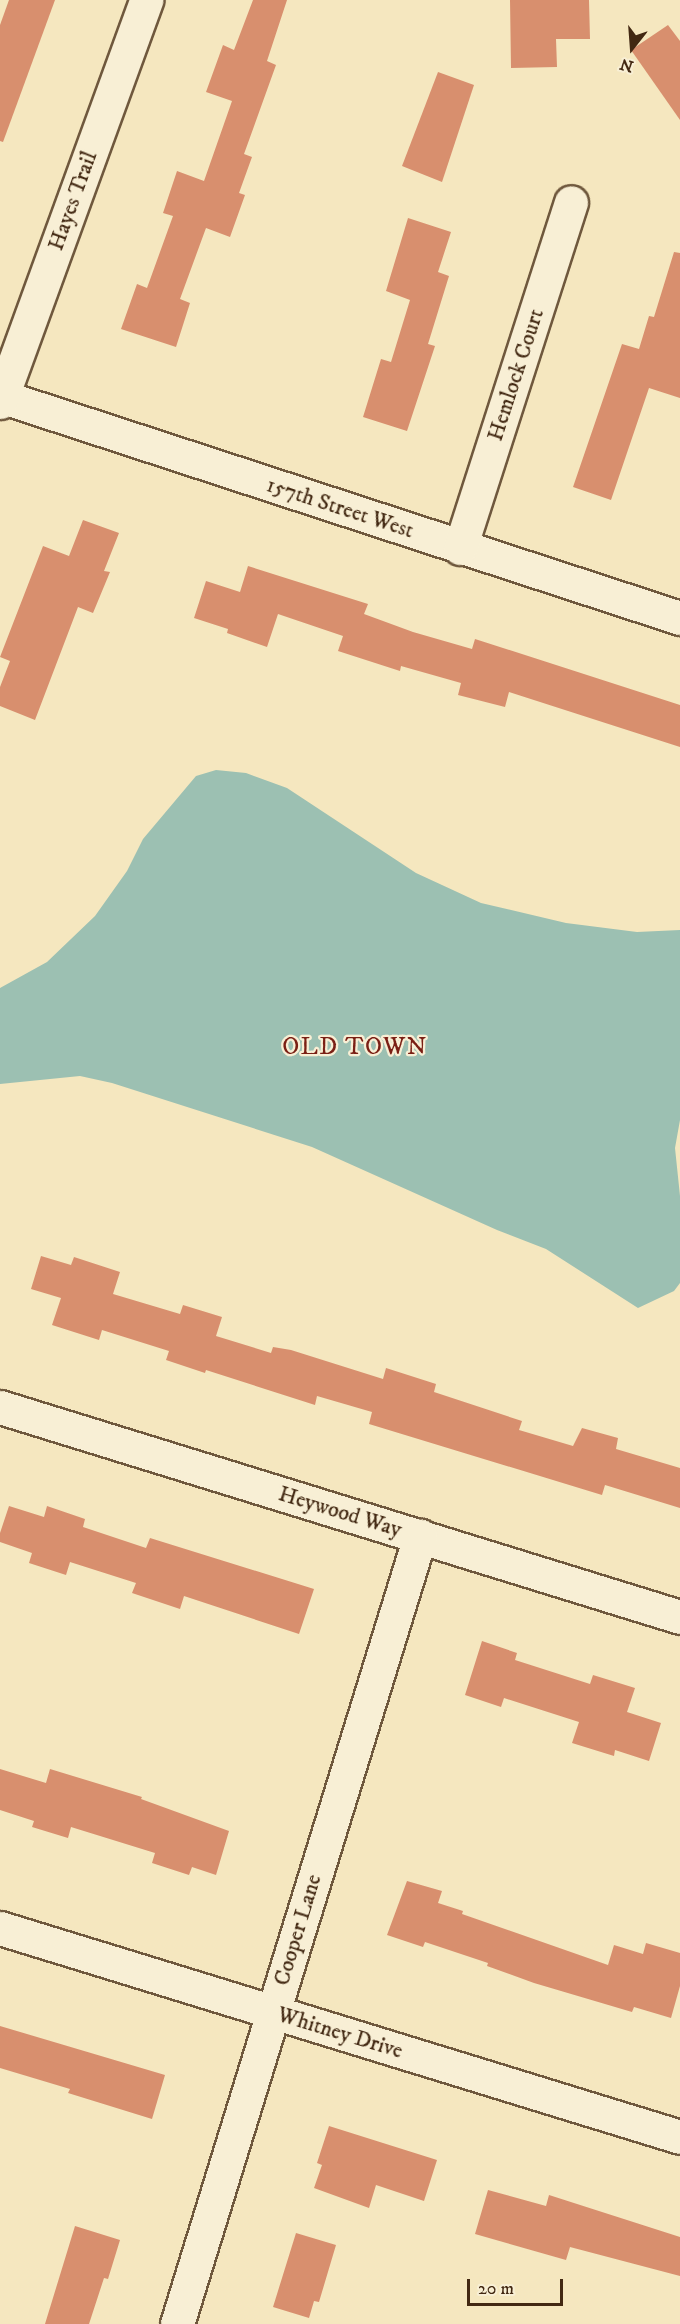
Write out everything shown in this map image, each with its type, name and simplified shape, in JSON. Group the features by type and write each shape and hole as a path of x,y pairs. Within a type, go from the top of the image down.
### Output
{"street":[{"name":"Hayes Trail","path":"1,398 146,0"},
{"name":"Hemlock Court","path":"460,548 571,202"},
{"name":"157th Street West","path":"1,398 680,618"},
{"name":"Heywood Way","path":"0,1407 680,1617"},
{"name":"Cooper Lane","path":"177,2324 420,1536"},
{"name":"Whitney Drive","path":"0,1928 680,2137"}],"shaded area":[{"path":"216,770 246,773 287,788 416,873 481,903 566,923 637,932 680,930 680,1120 675,1148 680,1196 680,1283 674,1291 638,1308 546,1249 497,1230 312,1147 112,1083 80,1076 0,1084 0,988 47,962 95,916 127,871 143,839 196,776"}],"building":[{"path":"9,0 55,0 3,142 0,141 0,25"},
{"path":"253,0 287,0 267,61 276,65 244,154 252,157 239,193 245,195 230,237 206,228 180,299 190,303 176,347 121,329 137,284 147,288 173,216 163,213 177,171 204,181 232,101 206,92 223,45 234,50"},
{"path":"510,0 589,0 590,39 556,39 557,67 511,68"},
{"path":"668,25 680,41 680,120 631,50"},
{"path":"438,72 474,85 442,182 402,166"},
{"path":"408,218 451,232 438,272 449,276 428,344 435,346 407,431 363,417 381,359 391,362 410,300 386,291"},
{"path":"674,252 680,253 680,398 649,388 611,500 573,487 622,344 639,349 649,316 654,317"},
{"path":"83,520 119,533 104,571 110,572 93,613 78,607 35,720 0,706 0,687 10,661 0,657 43,546 69,556"},
{"path":"248,566 368,604 364,614 413,632 472,649 475,639 680,705 680,747 509,692 505,707 458,695 461,683 401,666 400,671 338,651 343,636 278,614 267,647 227,633 228,629 194,618 206,581 240,592"},
{"path":"41,1256 71,1265 74,1257 120,1272 113,1294 180,1314 183,1305 222,1317 216,1336 271,1353 273,1347 291,1350 383,1379 386,1368 436,1384 434,1392 522,1421 519,1430 573,1446 582,1428 618,1438 616,1449 680,1468 680,1508 605,1485 602,1495 369,1424 372,1412 317,1396 315,1405 206,1370 205,1373 166,1360 169,1351 102,1330 99,1340 52,1325 61,1298 31,1289"},
{"path":"9,1506 44,1517 47,1506 85,1519 83,1527 146,1548 150,1538 314,1589 299,1634 184,1596 180,1609 132,1593 136,1583 70,1562 66,1575 29,1563 32,1553 0,1542 0,1533"},
{"path":"482,1641 517,1653 515,1660 590,1684 593,1675 635,1688 627,1712 661,1723 649,1761 615,1750 614,1756 572,1743 579,1722 504,1698 501,1707 465,1695"},
{"path":"0,1769 46,1783 50,1769 142,1797 141,1799 229,1831 216,1875 192,1867 189,1875 152,1863 155,1853 71,1827 68,1838 32,1827 34,1821 0,1810"},
{"path":"407,1881 442,1891 438,1903 463,1911 462,1914 608,1965 614,1945 643,1954 646,1943 680,1953 680,1986 671,2018 634,2007 632,2012 534,1983 487,1966 488,1963 425,1942 423,1947 387,1935"},
{"path":"0,2026 165,2075 152,2119 68,2093 70,2089 0,2068"},
{"path":"329,2126 437,2160 424,2201 376,2185 369,2208 314,2188 322,2165 317,2163"},
{"path":"488,2190 546,2206 549,2195 680,2237 680,2276 570,2247 566,2260 475,2234"},
{"path":"75,2226 120,2240 108,2279 104,2278 89,2324 45,2324"},
{"path":"296,2233 336,2245 319,2302 314,2301 309,2318 273,2307"}],"district":[{"name":"OLD TOWN","path":"355,1048"}]}
